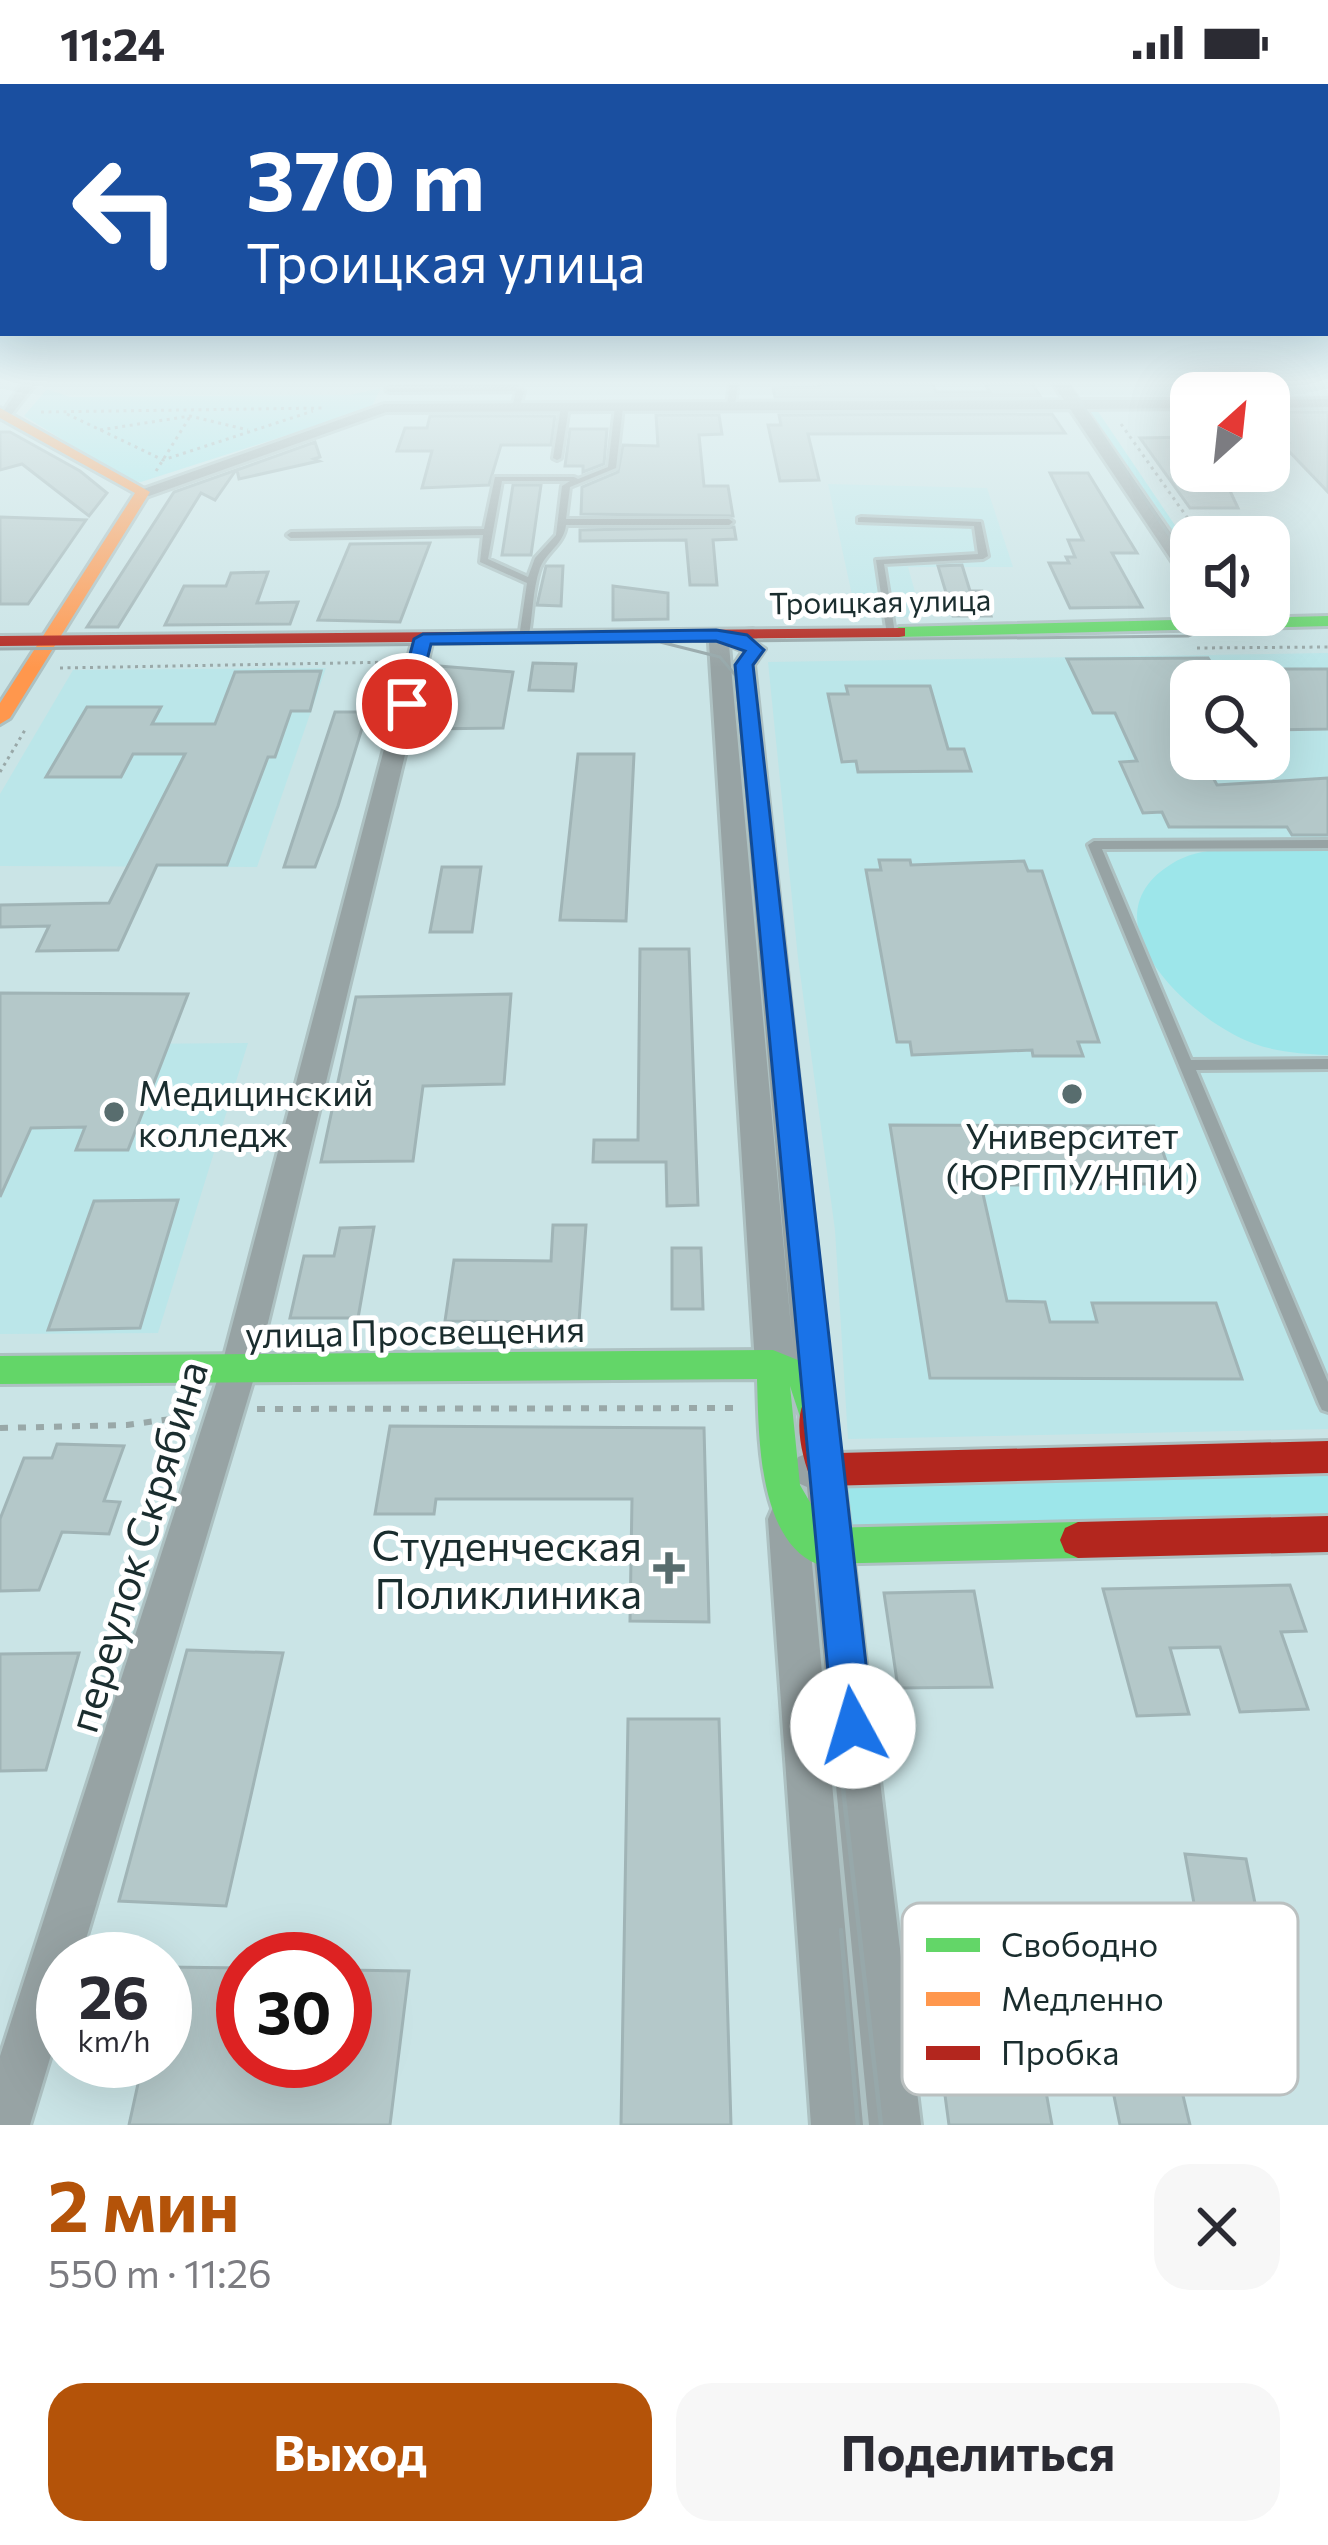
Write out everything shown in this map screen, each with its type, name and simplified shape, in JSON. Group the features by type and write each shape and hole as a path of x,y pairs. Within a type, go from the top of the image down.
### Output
{"street":[{"path":"120,477 143,492"},
{"path":"0,718 143,492 180,477"},
{"path":"1124,477 1170,544"},
{"path":"1148,477 1174,516"},
{"name":"Троицкая улица","path":"1290,621 1328,622"},
{"path":"1155,628 1170,624"},
{"name":"Троицкая улица","path":"0,640 729,638 1170,626"},
{"path":"837,2125 798,1483 778,1408 773,1364 729,638 755,650 744,665 813,1379 798,1483 834,1549 896,2125"},
{"name":"переулок Скрябина","path":"4,2125 238,1368 423,639"},
{"path":"773,1364 813,1379"},
{"name":"улица Просвещения","path":"0,1370 773,1364"},
{"path":"798,1483 1328,1457"},
{"path":"834,1549 1328,1534"}],"lane":[{"path":"532,582 487,567 483,560 498,478 580,477"},
{"path":"524,638 532,582 540,558 560,536 566,486 574,479"},
{"path":"861,520 978,524 983,556 879,562 890,633"},
{"path":"562,522 728,522"},
{"path":"291,535 488,532"},
{"path":"1328,844 1094,845 1328,1404"},
{"path":"1186,1065 1328,1064"}],"path":[{"path":"143,492 152,477"},
{"path":"1157,477 1186,516"},
{"path":"1210,638 1191,648 1328,647"},
{"path":"0,1427 127,1425 225,1412 778,1408"}],"shaded area":[{"path":"124,477 156,477 141,482"},
{"path":"1128,477 1142,477 1170,518 1170,540"},
{"path":"828,484 987,488 1013,567 908,567 922,617 857,618"},
{"name":"Университет (ЮРГПУ/НПИ)","path":"1328,653 1328,1429 848,1439 835,1230 798,958 768,662"},
{"path":"326,668 257,867 0,866 0,794 73,670"},
{"path":"1227,849 1328,851 1328,1055 1272,1049 1230,1032 1177,992 1155,966 1141,939 1137,912 1147,886 1173,863"},
{"path":"248,1043 158,1333 0,1334 0,1045"},
{"path":"1328,1457 1328,1524 849,1538 842,1476"}],"building":[{"path":"39,477 88,477 107,493 89,516"},
{"path":"216,477 231,477 215,500 201,493 118,627 87,627 174,492"},
{"path":"425,477 491,477 489,485 422,488"},
{"path":"605,477 703,477 704,486 728,486 733,516 581,514 582,487"},
{"path":"779,477 819,480 780,481"},
{"path":"1052,477 1091,477 1137,553 1112,553 1142,607 1070,608 1049,563 1069,563 1066,557 1075,557 1068,540 1083,540"},
{"path":"1314,477 1328,477 1328,492"},
{"path":"513,485 541,485 531,555 502,555"},
{"path":"1179,492 1231,492 1238,508 1190,508"},
{"path":"0,517 86,520 28,604 0,604"},
{"path":"734,527 736,539 713,540 717,585 690,585 686,540 580,541 580,530"},
{"path":"430,543 400,622 318,620 350,544"},
{"path":"962,565 970,591 982,591 991,616 953,616 938,566"},
{"path":"546,566 563,566 561,606 537,605"},
{"path":"268,572 257,603 298,602 290,624 165,625 184,586 226,586 231,573"},
{"path":"613,586 668,593 668,619 613,620"},
{"path":"1208,658 1170,660 1170,780 1214,780 1217,785 1328,778 1328,835 1292,835 1287,827 1169,827 1162,812 1143,813 1120,762 1137,761 1115,713 1093,713 1067,659"},
{"path":"533,663 576,664 573,691 529,690"},
{"path":"439,666 513,672 503,728 425,729"},
{"path":"1290,669 1328,669 1328,729 1290,730"},
{"path":"321,671 310,711 291,711 275,757 268,757 227,865 157,865 118,950 37,951 49,926 0,927 0,905 109,903 185,754 133,754 121,777 46,777 87,707 161,707 152,724 215,724 235,672"},
{"path":"846,686 930,686 948,749 964,749 971,771 858,772 856,761 842,762 828,694 848,694"},
{"path":"335,712 367,712 338,806 315,867 284,867"},
{"path":"578,754 634,754 626,921 560,920"},
{"path":"879,860 910,860 911,865 1024,861 1028,871 1042,871 1099,1042 1078,1042 1083,1056 1033,1056 1032,1050 912,1055 910,1042 897,1042 866,870 881,870"},
{"path":"442,867 481,867 472,932 430,932"},
{"path":"640,949 689,949 698,1205 667,1206 666,1162 593,1162 594,1140 638,1140"},
{"path":"0,993 188,994 128,1150 76,1150 85,1127 31,1128 0,1197"},
{"path":"511,994 504,1084 423,1086 413,1161 321,1162 356,997"},
{"path":"890,1125 1154,1126 1174,1184 1061,1184 1056,1167 1013,1167 1018,1185 981,1185 1007,1301 1045,1302 1050,1322 1097,1322 1092,1303 1216,1303 1242,1379 930,1378"},
{"path":"178,1200 140,1328 48,1330 94,1201"},
{"path":"553,1225 586,1225 579,1322 445,1321 454,1260 551,1261"},
{"path":"374,1227 358,1318 290,1318 304,1256 334,1256 340,1228"},
{"path":"672,1248 701,1248 703,1309 672,1309"},
{"name":"Студенческая Поликлиника","path":"390,1426 704,1428 709,1622 630,1621 632,1499 436,1499 434,1514 375,1514"},
{"path":"57,1444 124,1446 104,1501 120,1502 109,1534 62,1532 39,1590 0,1591 0,1519 24,1458 52,1458"},
{"path":"1290,1585 1306,1631 1281,1632 1308,1709 1240,1712 1220,1647 1170,1648 1189,1714 1137,1716 1103,1589"},
{"path":"974,1591 992,1687 898,1688 884,1593"},
{"path":"187,1650 283,1653 226,1906 119,1901"},
{"path":"79,1653 46,1770 0,1771 0,1654"},
{"path":"628,1719 719,1719 731,2125 621,2125"},
{"path":"1185,1854 1246,1859 1255,1903 1194,1903"},
{"path":"192,1967 216,1968 216,2088 372,2088 372,1970 409,1971 390,2125 129,2125 137,2088 192,2088"},
{"path":"945,2095 1047,2095 1052,2125 949,2125"},
{"path":"1114,2095 1183,2095 1190,2125 1120,2125"}],"tram line":[{"path":"1130,477 1170,536"},
{"path":"659,642 1188,636"},
{"path":"652,640 659,642"},
{"path":"0,649 659,642"},
{"path":"659,642 720,657 736,676 820,1578"},
{"path":"819,1575 881,2125"},
{"path":"841,1930 858,2125"}],"traffic: fast":[{"path":"899,632 1328,621"},
{"path":"773,1364 783,1485 801,1528 817,1546 1078,1540"},
{"path":"0,1370 773,1364 809,1379 815,1415"}],"traffic: slow":[{"path":"0,718 143,492 117,477"}],"traffic: jam":[{"path":"0,641 899,632"},
{"path":"815,1415 824,1470 1328,1457"},
{"path":"1078,1540 1328,1534"}],"place":[{"name":"Университет (ЮРГПУ/НПИ)","path":"1072,1094"},
{"name":"Медицинский колледж","path":"114,1112"},
{"name":"Студенческая Поликлиника","path":"669,1568"}],"route":[{"path":"407,704 423,639 716,635 741,639 755,650 744,665 815,1396 853,1726"}]}
